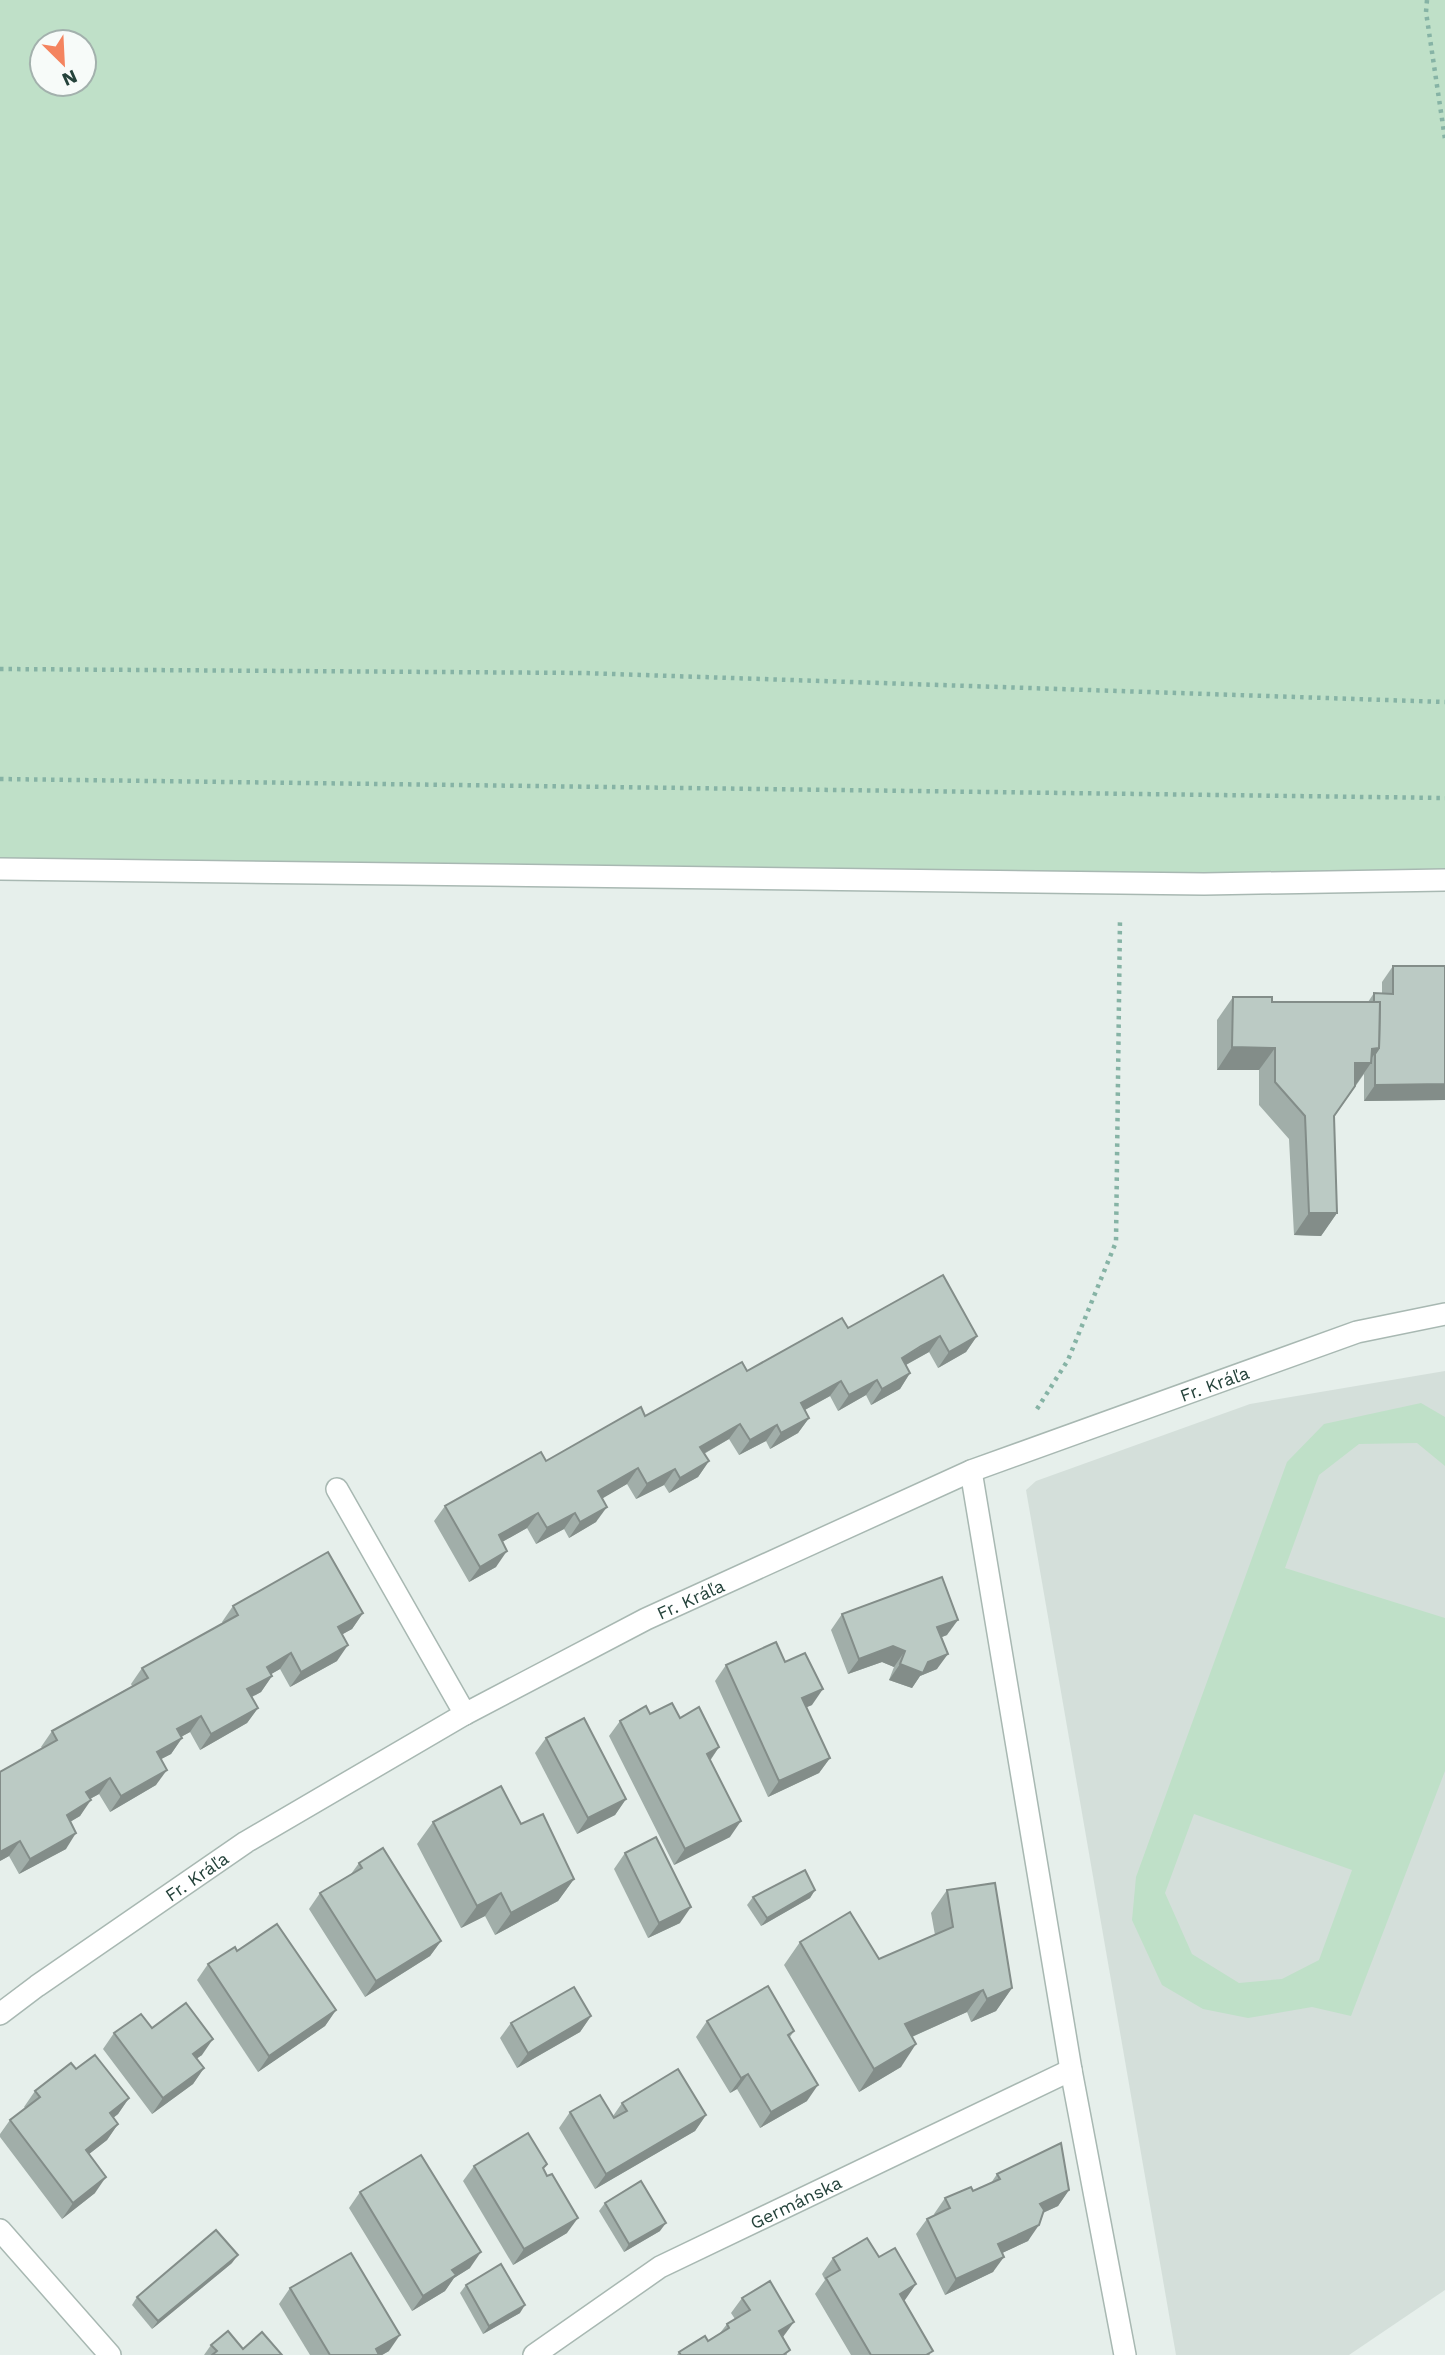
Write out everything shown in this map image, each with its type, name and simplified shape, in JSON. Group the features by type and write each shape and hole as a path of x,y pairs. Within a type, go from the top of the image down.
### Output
{"street":[{"path":"0,869 1204,884 1445,880"},
{"name":"Fr. Kráľa","path":"0,2014 246,1842 465,1714 646,1619 971,1471 1357,1332 1445,1314"},
{"path":"971,1471 1071,2070 1125,2355"},
{"path":"337,1489 465,1714"},
{"name":"Germánska","path":"534,2355 660,2267 1071,2070"},
{"path":"0,2230 110,2355"}],"path":[{"path":"1427,0 1426,12 1445,139"},
{"path":"0,669 583,673 1445,702"},
{"path":"0,779 1445,798"},
{"path":"1014,1456 1036,1411 1068,1360 1116,1242 1120,882"}],"shaded area":[{"path":"1445,1371 1445,2290 1349,2355 1176,2355 1026,1490 1036,1481 1250,1404"}],"green space":[{"path":"0,0 1445,0 1445,874 1062,886 0,870"},
{"path":"1421,1403 1445,1417 1445,1466 1417,1443 1359,1444 1319,1475 1285,1568 1445,1618 1445,1771 1351,2016 1312,2007 1248,2018 1203,2009 1162,1985 1132,1920 1136,1877 1287,1462 1324,1424","holes":["1194,1814 1352,1870 1319,1960 1282,1979 1239,1983 1192,1954 1165,1893"]}],"building":[{"path":"1393,966 1445,966 1445,1084 1375,1085 1380,1002 1374,1002 1374,993 1393,994"},
{"path":"1233,997 1272,997 1272,1002 1380,1002 1379,1048 1372,1049 1371,1063 1355,1063 1355,1086 1334,1116 1337,1213 1309,1213 1305,1116 1275,1082 1275,1048 1232,1047"},
{"path":"943,1275 977,1336 949,1352 940,1336 921,1346 902,1358 910,1373 882,1389 877,1380 849,1395 841,1381 801,1403 809,1418 781,1433 777,1425 750,1440 740,1424 700,1447 709,1461 680,1478 675,1469 647,1484 638,1468 598,1491 607,1507 580,1522 575,1513 547,1528 538,1513 499,1535 507,1551 480,1567 445,1506 541,1452 546,1461 641,1407 645,1416 742,1362 747,1371 842,1318 848,1328"},
{"path":"328,1552 363,1613 338,1627 348,1645 301,1672 291,1653 267,1667 272,1676 247,1689 258,1708 211,1734 201,1716 177,1729 182,1738 157,1752 167,1770 121,1796 110,1778 86,1792 91,1800 67,1815 76,1833 30,1859 20,1841 0,1852 0,1772 57,1740 52,1731 148,1678 142,1668 238,1615 233,1606"},
{"path":"942,1577 958,1620 937,1627 948,1654 928,1662 923,1673 900,1664 905,1651 893,1646 859,1659 842,1614"},
{"path":"776,1642 785,1662 805,1653 823,1689 802,1698 830,1758 779,1781 726,1665"},
{"path":"672,1703 680,1718 699,1707 719,1747 707,1754 741,1821 685,1849 620,1721 646,1706 650,1714"},
{"path":"584,1718 626,1799 588,1818 546,1738"},
{"path":"501,1786 521,1824 543,1814 574,1879 511,1913 501,1893 477,1906 433,1822"},
{"path":"656,1837 691,1907 659,1923 625,1853"},
{"path":"383,1848 441,1941 376,1981 320,1893 362,1868 359,1863"},
{"path":"805,1870 815,1890 767,1918 753,1897"},
{"path":"995,1883 1012,1988 987,1999 983,1990 905,2024 916,2044 874,2069 800,1942 850,1912 879,1959 953,1927 947,1890"},
{"path":"277,1924 336,2010 269,2056 208,1964 235,1947 237,1951"},
{"path":"768,1986 794,2031 788,2035 818,2085 771,2112 748,2074 741,2078 707,2021"},
{"path":"574,1987 591,2016 528,2053 511,2023"},
{"path":"186,2003 213,2039 193,2054 204,2068 163,2098 114,2033 141,2014 152,2028"},
{"path":"95,2055 129,2098 110,2113 118,2124 86,2150 106,2177 73,2203 10,2120 40,2097 35,2091 71,2063 76,2069"},
{"path":"678,2069 706,2115 606,2174 570,2112 600,2095 614,2118 627,2111 622,2103"},
{"path":"528,2133 547,2164 543,2168 547,2176 552,2174 578,2218 524,2249 474,2166"},
{"path":"1061,2143 1069,2190 1040,2204 1044,2210 1039,2225 998,2244 1004,2257 956,2279 927,2219 950,2208 945,2198 971,2187 973,2191 1000,2179 997,2174"},
{"path":"421,2155 481,2252 452,2270 456,2275 423,2296 360,2192"},
{"path":"641,2181 666,2223 629,2244 605,2203"},
{"path":"216,2230 238,2255 158,2321 137,2297"},
{"path":"867,2238 879,2257 895,2248 916,2284 900,2294 933,2351 926,2355 871,2355 826,2278 840,2270 833,2258"},
{"path":"351,2253 400,2335 376,2349 379,2355 330,2355 290,2288"},
{"path":"501,2264 525,2305 489,2326 466,2285"},
{"path":"770,2281 794,2322 779,2331 790,2350 783,2355 681,2355 679,2352 705,2336 708,2341 729,2328 727,2324 750,2310 742,2298"},
{"path":"228,2331 243,2349 262,2332 282,2355 212,2355 217,2351 211,2345"}]}
